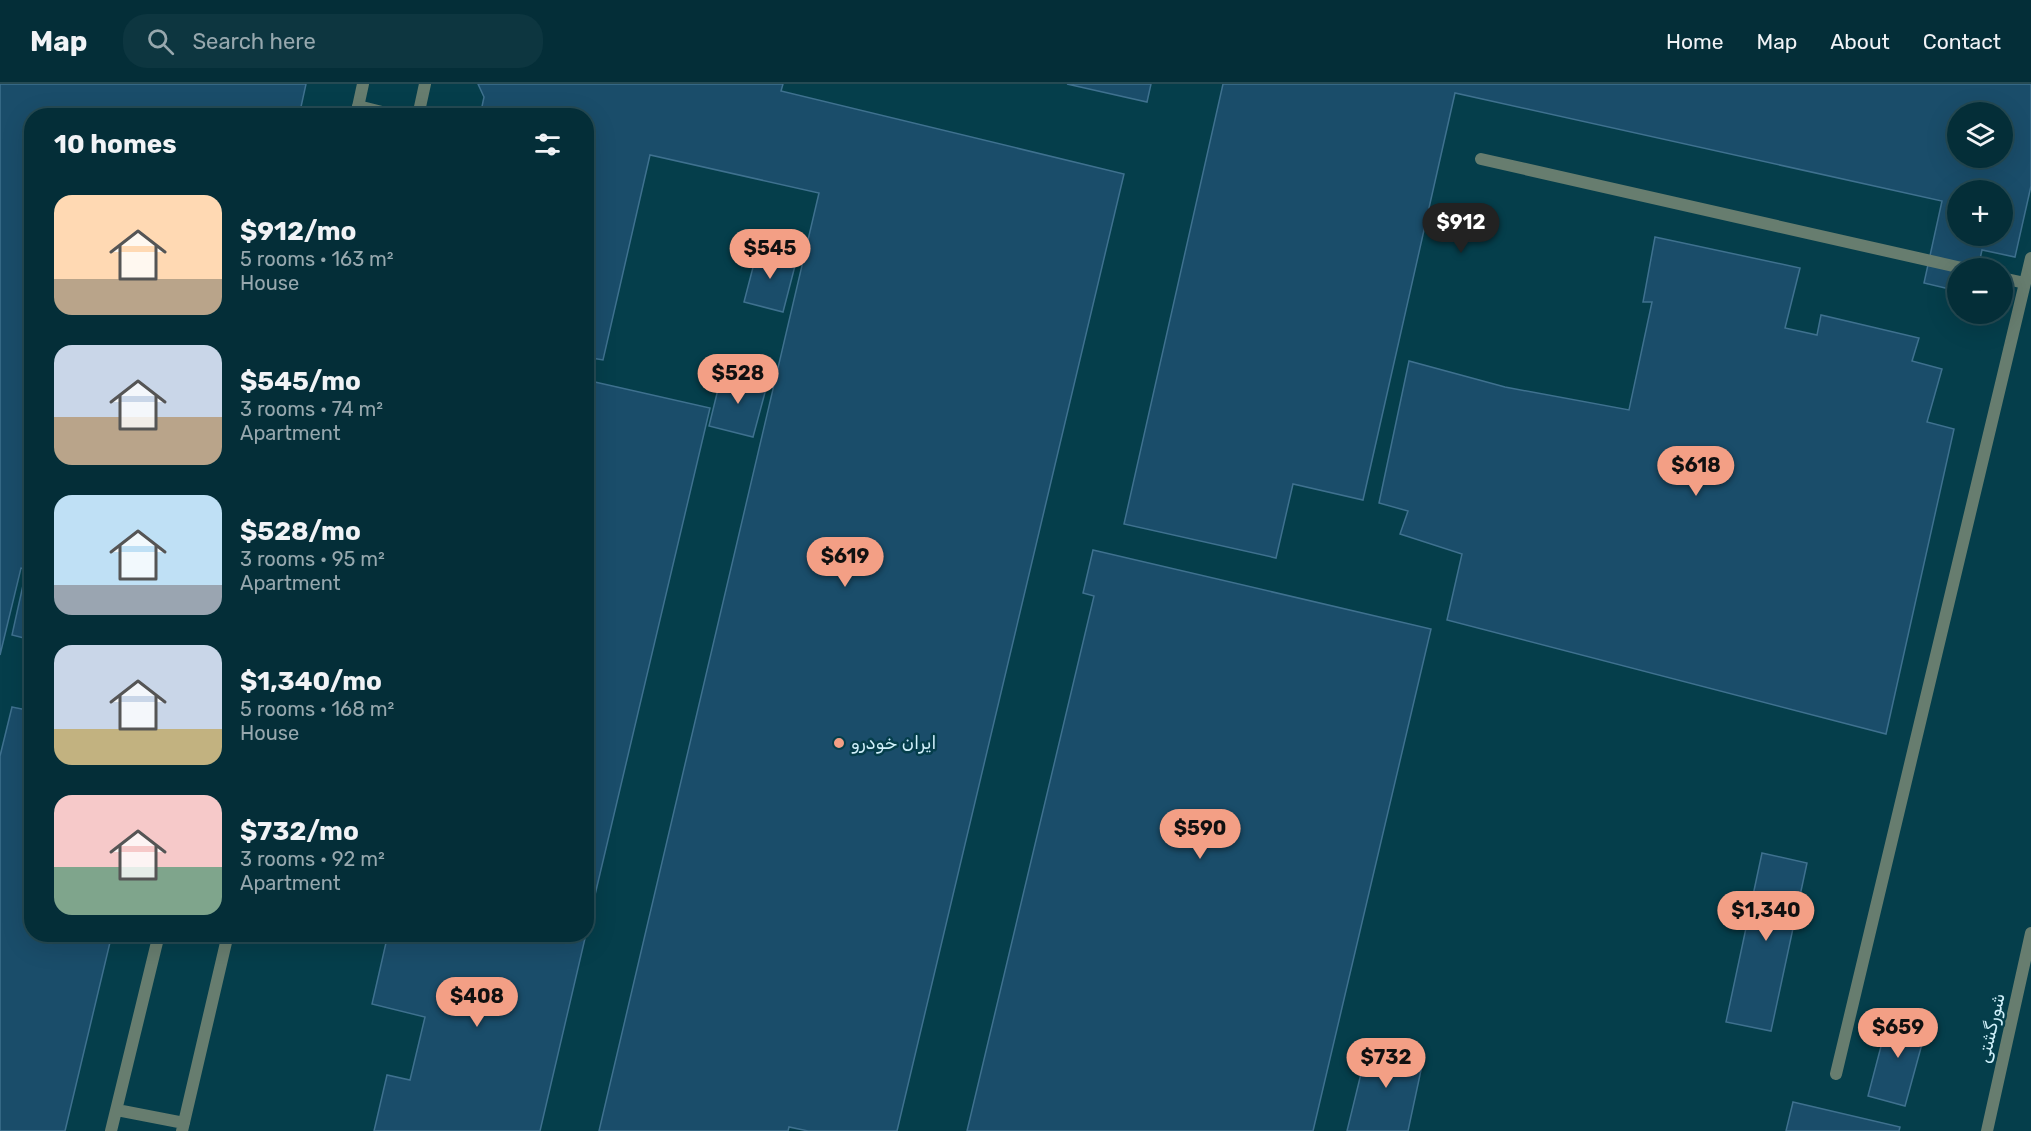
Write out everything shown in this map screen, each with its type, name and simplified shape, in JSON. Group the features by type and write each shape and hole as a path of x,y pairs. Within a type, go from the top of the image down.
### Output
{"lane":[{"path":"357,108 363,84"},
{"path":"420,108 425,84"},
{"path":"1481,159 1947,265"},
{"path":"1836,1074 2031,258"},
{"path":"2013,280 2025,283"},
{"name":"شورگشتی","path":"1987,1131 2031,933"},
{"path":"111,1131 157,942"},
{"path":"117,1110 183,1127 226,942"}],"building":[{"path":"0,84 306,84 301,108 24,108 24,569 21,568 0,655"},
{"name":"ایران خودرو","path":"478,84 783,84 781,91 1124,174 897,1131 808,1131 789,1127 788,1131 599,1131 819,193 650,155 603,360 594,358 594,108 482,108 484,97"},
{"path":"1067,84 1151,84 1147,102"},
{"path":"1223,84 2031,84 2031,186 2015,257 1982,250 1980,258 1947,258 1947,288 1924,283 1942,201 1455,93 1363,500 1293,484 1276,558 1124,524"},
{"path":"1655,237 1800,268 1785,328 1817,335 1821,315 1919,338 1912,361 1942,369 1927,422 1954,429 1886,734 1447,620 1462,554 1400,534 1408,511 1379,503 1409,361 1505,387 1629,410 1652,302 1643,302"},
{"path":"758,248 797,258 783,312 744,302"},
{"path":"722,373 767,385 753,437 709,426"},
{"path":"594,382 710,408 594,899"},
{"path":"1093,550 1431,629 1313,1131 967,1131 1094,596 1083,593"},
{"path":"24,581 24,638 12,635"},
{"path":"12,707 24,709 24,942 110,942 65,1131 0,1131 0,756"},
{"path":"1762,853 1807,863 1771,1031 1726,1022"},
{"path":"386,942 584,942 540,1131 374,1131 387,1075 410,1080 425,1017 372,1004"},
{"path":"1890,1012 1928,1022 1905,1106 1868,1096"},
{"path":"1369,1041 1389,1046 1393,1041 1403,1044 1405,1051 1424,1056 1408,1131 1347,1131"},
{"path":"1793,1102 1900,1127 1899,1131 1786,1131"}],"place":[{"name":"ایران خودرو","path":"839,743"}]}
